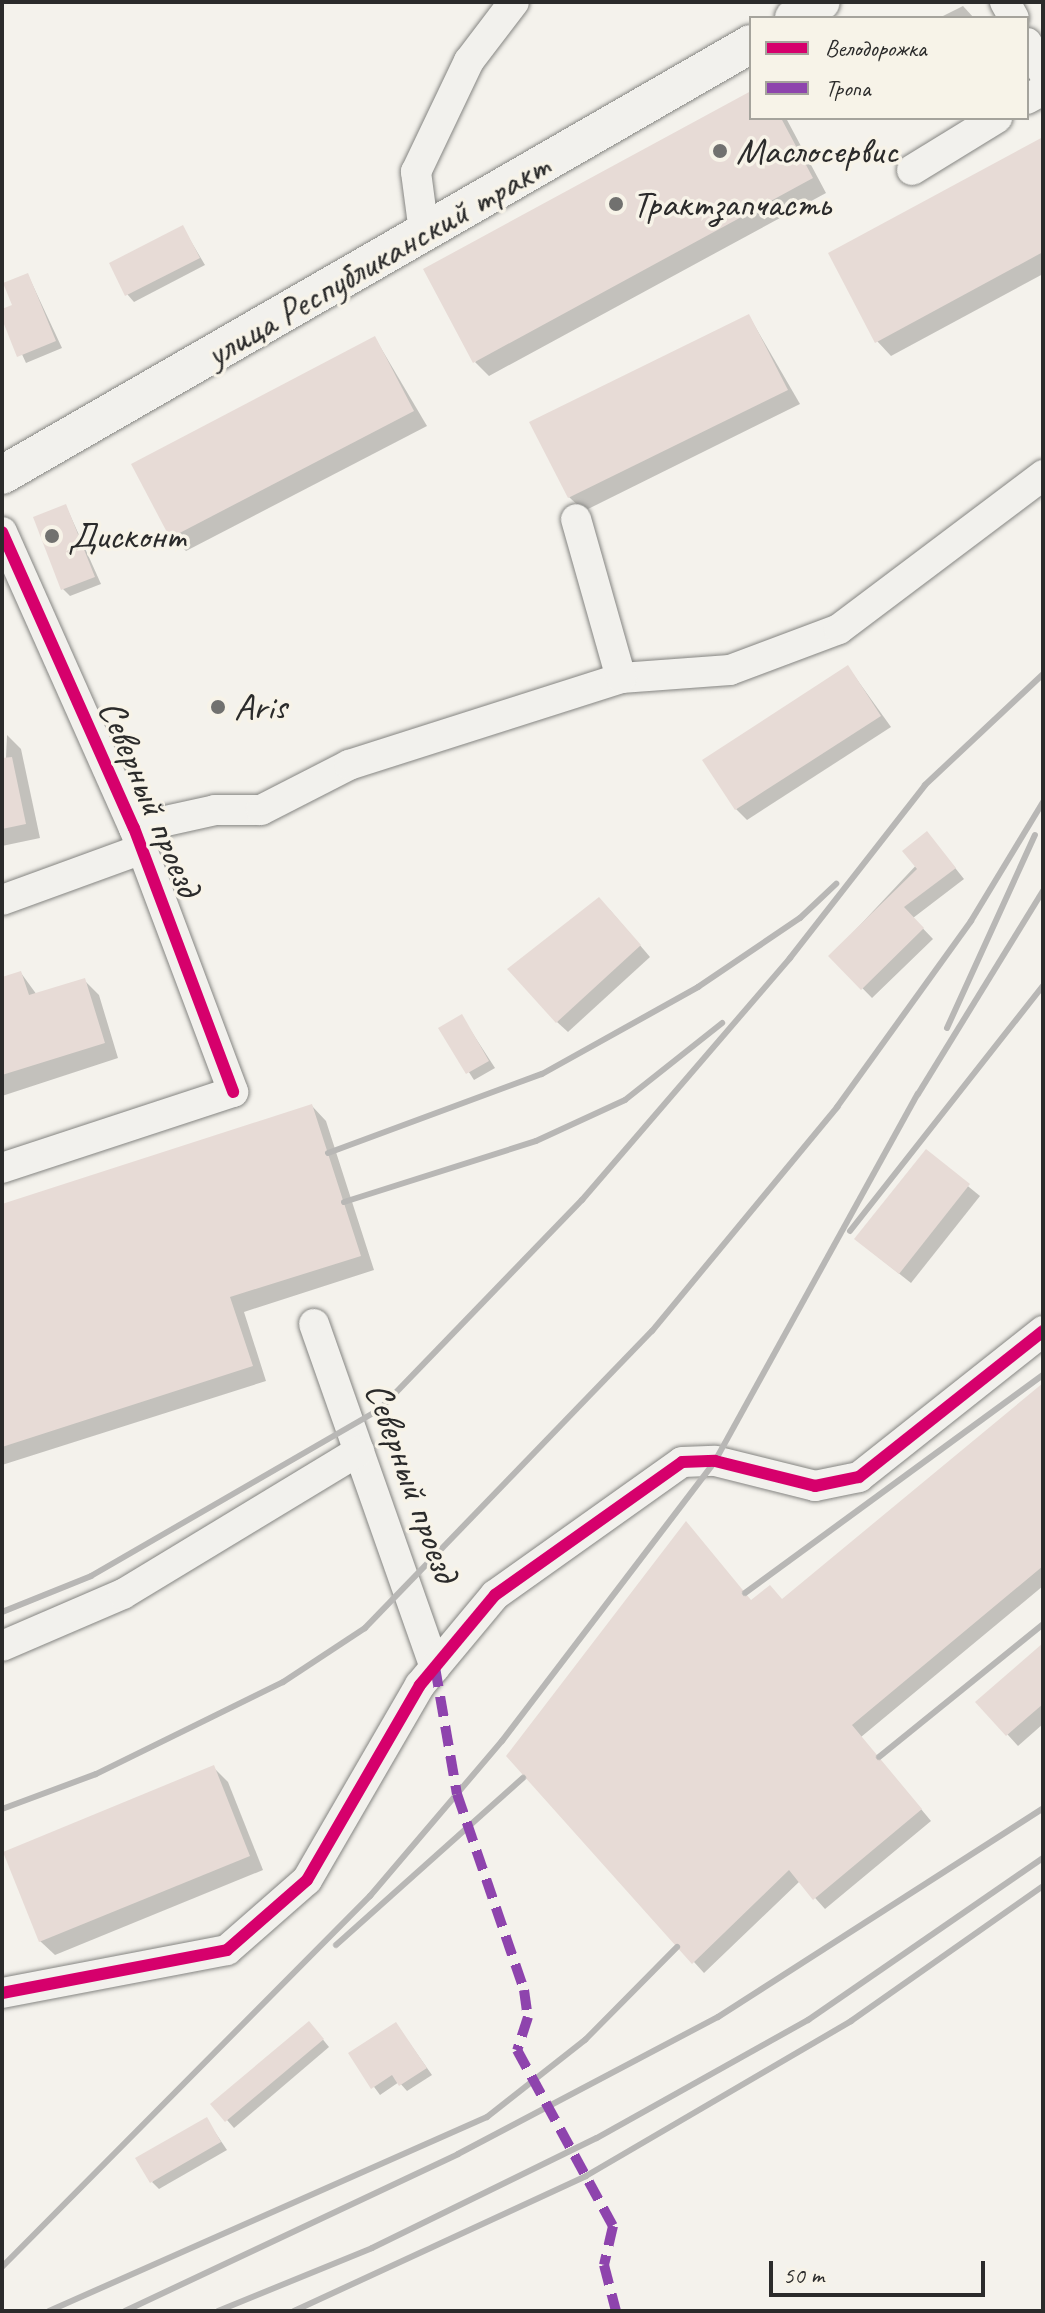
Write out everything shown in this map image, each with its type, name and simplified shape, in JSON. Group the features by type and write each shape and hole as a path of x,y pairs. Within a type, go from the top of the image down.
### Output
{"main road":[{"path":"797,16 821,2"},
{"name":"улица Республиканский тракт","path":"2,475 749,45"}],"street":[{"path":"424,232 416,172 469,61 514,2"},
{"path":"1029,47 1043,72"},
{"path":"912,170 994,120"},
{"path":"2,900 138,839 215,810 261,810 349,765 621,678 730,670 839,629 1043,475"},
{"path":"576,519 621,678"},
{"name":"Северный проезд","path":"2,532 138,839 233,1092 2,1168"},
{"name":"Северный проезд","path":"314,1324 435,1667"},
{"path":"2,1993 227,1950 307,1880 435,1667 495,1595 682,1462 715,1461 815,1486 859,1477 1043,1331"},
{"path":"2,1646 123,1594 359,1451"}],"building":[{"path":"749,92 749,120 782,120 813,178 473,363 423,269"},
{"path":"1043,137 1043,252 875,343 828,253"},
{"path":"183,225 200,258 125,296 109,263"},
{"path":"28,273 56,341 17,357 2,319 2,309 12,305 3,283"},
{"path":"749,314 788,390 568,498 529,422"},
{"path":"375,336 414,411 170,538 131,464"},
{"path":"66,504 95,577 61,590 33,517"},
{"path":"848,665 881,716 735,810 702,760"},
{"path":"12,757 26,824 2,829 2,758"},
{"path":"927,831 956,868 904,907 924,928 861,990 828,956 917,869 902,851"},
{"path":"599,897 641,945 556,1023 507,969"},
{"path":"21,971 29,995 85,978 105,1043 2,1075 2,977"},
{"path":"462,1014 489,1061 466,1074 438,1028"},
{"path":"312,1104 361,1256 230,1297 253,1366 2,1447 2,1204"},
{"path":"926,1149 970,1184 899,1274 854,1239"},
{"path":"1043,1383 1043,1566 852,1725 922,1809 813,1900 789,1870 692,1964 506,1756 686,1521 751,1600 770,1585 782,1599"},
{"path":"1043,1643 1043,1704 1006,1736 975,1702"},
{"path":"214,1765 250,1856 39,1942 3,1852"},
{"path":"309,2021 324,2039 225,2122 210,2104"},
{"path":"396,2022 427,2068 399,2086 392,2075 371,2089 348,2053"},
{"path":"207,2117 221,2142 150,2183 135,2158"}],"railway":[{"path":"2,1612 91,1576 379,1410 582,1200 790,958 925,785 1043,674"},
{"path":"2,1809 96,1774 283,1682 365,1628 652,1331 837,1107 971,921 1043,802"},
{"path":"947,1028 1035,835"},
{"path":"328,1153 542,1074 698,987 800,918 836,884"},
{"path":"2,2267 370,1896 502,1741 715,1461 918,1094 1043,891"},
{"path":"850,1231 1043,986"},
{"path":"344,1202 536,1141 625,1100 722,1023"},
{"path":"745,1593 1043,1375"},
{"path":"879,1757 1043,1624"},
{"path":"336,1945 523,1778"},
{"path":"125,2311 458,2154 718,2017 1043,1808"},
{"path":"218,2311 372,2248 597,2138 808,2020 1043,1858"},
{"path":"294,2311 586,2176 851,2021 1043,1886"},
{"path":"49,2311 487,2117 585,2040 677,1947"}],"marked path":[{"path":"435,1667 457,1794 524,1990 528,2017 517,2050 613,2226 604,2265 616,2311"}],"cycle path":[{"path":"2,532 134,828 233,1092"},
{"path":"2,1993 227,1950 307,1880 420,1685 495,1595 682,1462 715,1461 815,1486 859,1477 1043,1331"}],"place":[{"name":"Маслосервис","path":"720,151"},
{"name":"Трактзапчасть","path":"616,204"},
{"name":"Дисконт","path":"52,536"},
{"name":"Aris","path":"218,707"}]}
